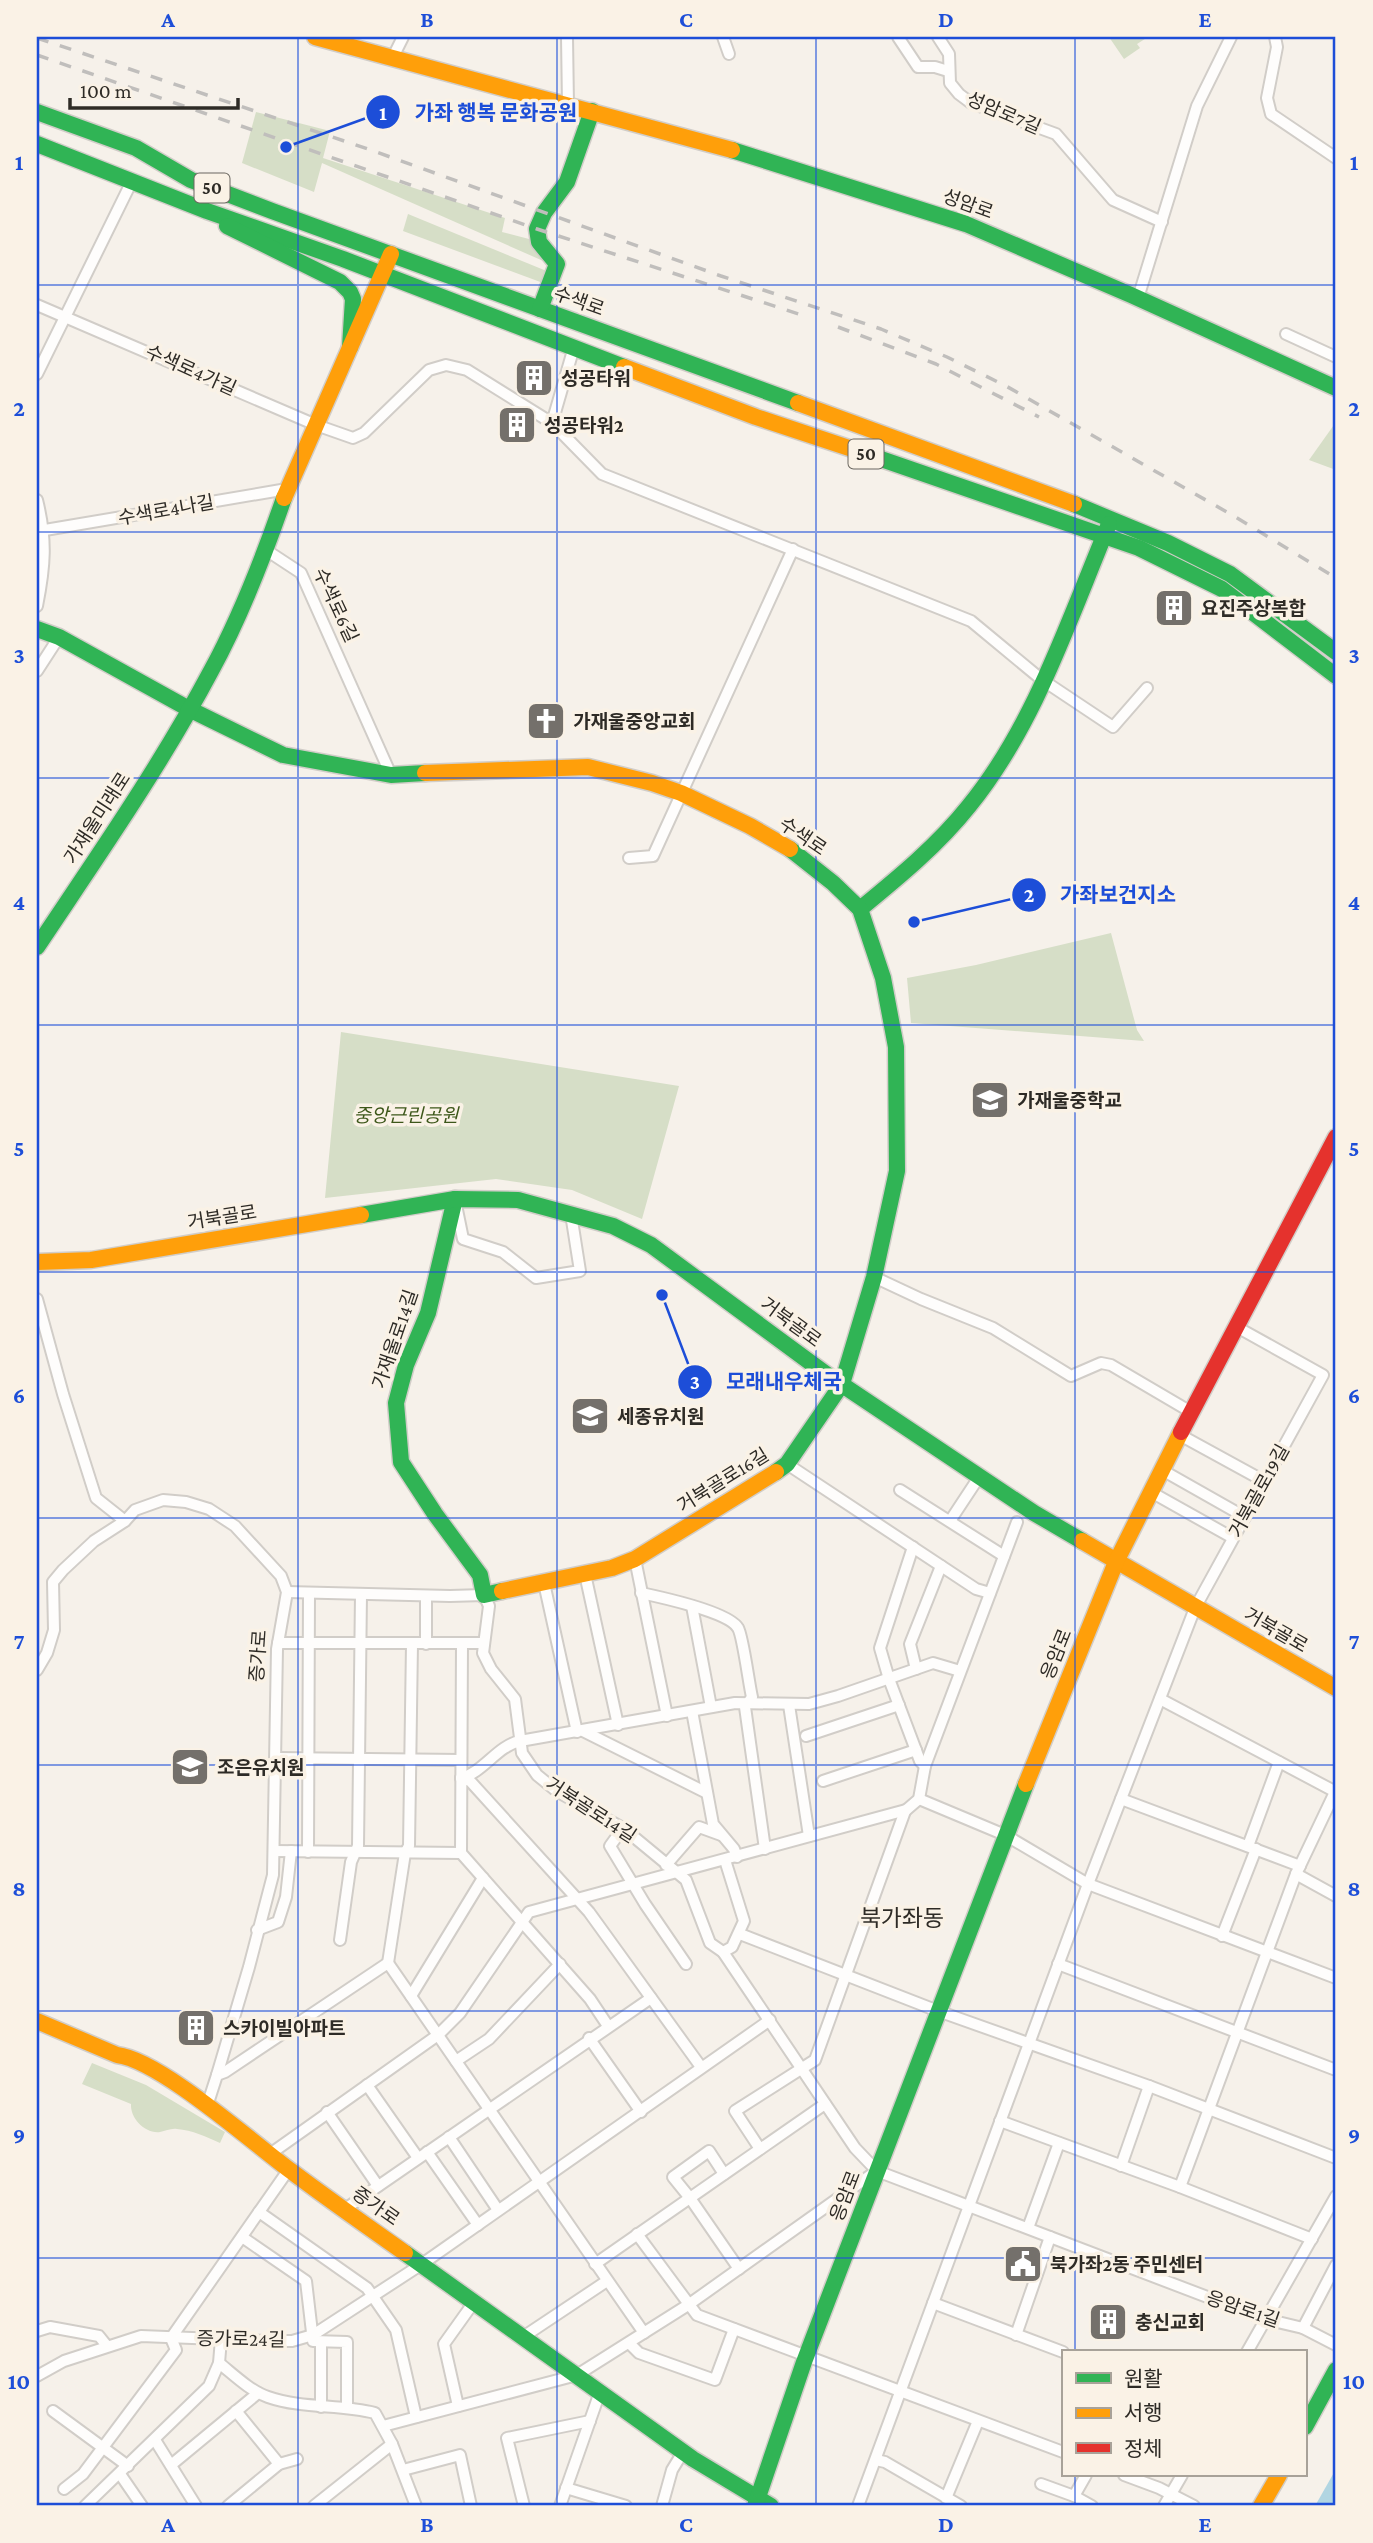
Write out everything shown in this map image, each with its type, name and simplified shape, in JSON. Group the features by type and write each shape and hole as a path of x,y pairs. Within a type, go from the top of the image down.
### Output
{"main road":[{"name":"성암로","path":"315,37 714,144 966,224 1336,388"},
{"path":"540,309 557,264 539,242 537,229 544,214 567,182 592,111"},
{"name":"수색로","path":"37,112 136,148 191,180 1001,475 1111,518 1230,574 1336,652"},
{"name":"50","path":"37,145 756,417 1150,553 1222,589 1336,676"},
{"path":"207,211 233,230 340,282 353,299 350,347"},
{"path":"266,550 286,489 391,254"},
{"path":"860,909 941,838 981,791 1016,737 1111,518"},
{"name":"가재울미래로","path":"37,947 137,796 212,670 266,550"},
{"path":"37,629 60,637 189,709"},
{"name":"수색로","path":"189,709 283,755 391,775 588,767 652,783 681,793 750,826 789,849 833,883 860,909 883,978 896,1047 897,1171 874,1277 842,1384"},
{"name":"응암로","path":"762,2504 806,2357 1005,1835 1116,1562 1235,1326 1336,1137"},
{"name":"거북골로","path":"37,1262 91,1260 455,1199 518,1200 613,1226 651,1245 842,1384 1034,1513 1336,1688"},
{"name":"가재울로14길","path":"455,1199 428,1313 406,1366 396,1403 401,1462 480,1575 484,1595"},
{"name":"거북골로16길","path":"484,1595 612,1568 635,1559 787,1464 842,1384"},
{"name":"증가로","path":"37,2021 117,2055 126,2056 166,2076 289,2169 474,2302 683,2452 762,2504"},
{"path":"1306,2422 1310,2403 1336,2370"},
{"path":"1261,2506 1278,2476"}],"street":[{"path":"393,57 403,37"},
{"path":"567,37 568,105"},
{"path":"723,37 729,54"},
{"path":"898,37 918,67 935,67 948,71"},
{"name":"성암로7길","path":"938,37 949,54 950,83 959,94 971,103 1056,134 1113,200 1162,222"},
{"path":"1138,298 1197,106 1231,37"},
{"path":"1275,37 1277,47 1267,98 1271,114 1336,158"},
{"path":"37,374 132,181"},
{"name":"수색로4가길","path":"37,304 316,425"},
{"path":"1286,334 1336,357"},
{"path":"552,423 574,347"},
{"path":"316,425 353,438 364,433 429,370 446,365 467,370 552,423 602,474 971,621 1041,679 1113,727 1147,688"},
{"name":"수색로4나길","path":"45,530 286,489"},
{"path":"37,500 45,530 45,555 37,607"},
{"path":"629,858 653,856 793,549"},
{"name":"수색로6길","path":"266,550 301,573 391,775"},
{"path":"37,671 60,637"},
{"path":"455,1199 463,1239 503,1252 536,1278 580,1271 571,1214"},
{"path":"874,1277 993,1328 1071,1376 1101,1363 1111,1365 1191,1412"},
{"path":"37,1299 62,1394 96,1499 125,1521"},
{"name":"거북골로19길","path":"858,2506 1088,1884 1195,1608 1323,1375 1235,1326"},
{"path":"1180,1435 1264,1481"},
{"path":"787,1464 976,1589 990,1593"},
{"path":"1162,1470 1245,1517"},
{"path":"950,1521 979,1477"},
{"path":"900,1490 1004,1556"},
{"path":"1151,1492 1233,1538"},
{"path":"37,1670 47,1653 54,1630 53,1582 62,1570 94,1541 125,1521 135,1510 163,1500 209,1508 235,1526 281,1576 287,1592 484,1595"},
{"path":"760,2149 735,2111 815,2060 906,1810 919,1798 925,1766 1017,1522"},
{"path":"913,1547 880,1648 916,1750 925,1766"},
{"path":"635,1559 667,1716"},
{"path":"916,1669 910,1644 941,1566"},
{"path":"586,1574 618,1725"},
{"path":"544,1583 580,1732"},
{"name":"증가로","path":"207,2106 249,1967 273,1875 278,1643 287,1592"},
{"path":"308,1852 309,1593"},
{"path":"641,1593 692,1606 730,1620 739,1628 752,1697 745,1707 765,1849"},
{"path":"340,1940 351,1862 358,1846 360,1594"},
{"name":"거북골로14길","path":"484,1595 489,1606 484,1653 492,1670 515,1699 522,1753 537,1775 558,1792 623,1828 686,1880 710,1943 723,1952 855,2148 877,2171"},
{"path":"426,1596 426,1644"},
{"path":"692,1606 711,1707"},
{"path":"278,1643 484,1643"},
{"path":"411,1644 409,1846 405,1853 387,1963 644,2333"},
{"path":"462,1644 460,1853 590,1999 608,2026"},
{"path":"461,1778 471,1776 511,1743 520,1741 711,1707 748,1703 809,1704 933,1663 960,1671"},
{"path":"1160,1699 1336,1791 1298,1870 1180,2187"},
{"path":"789,1705 809,1836"},
{"path":"806,1736 899,1705"},
{"path":"692,1711 713,1824 734,1849 737,1857"},
{"path":"580,1732 707,1793"},
{"path":"823,1781 916,1750"},
{"path":"276,1758 461,1760"},
{"path":"1222,1936 1279,1762"},
{"path":"461,1778 470,1781 578,1899 701,2067"},
{"path":"919,1798 1005,1835 1088,1884 1336,1978"},
{"path":"1121,1799 1252,1847 1298,1870 1336,1896"},
{"path":"270,2154 438,2035 460,2013 529,1912 906,1810"},
{"path":"666,1865 699,1827 724,1836"},
{"path":"623,1828 610,1846 686,1964"},
{"path":"274,1851 460,1853"},
{"path":"257,1930 278,1922 286,1897 291,1851"},
{"path":"723,1952 732,1948 744,1921 725,1860"},
{"path":"411,1996 483,1878"},
{"path":"740,1934 938,2011 1149,2086 1336,2158"},
{"path":"217,2075 387,1963"},
{"path":"456,2061 489,2039 560,1964"},
{"path":"1058,1964 1336,2070"},
{"path":"345,2209 589,2038 651,1998"},
{"name":"증가로24길","path":"64,2489 83,2474 102,2445 176,2350 171,2338 292,2341 317,2338 770,2020"},
{"path":"589,2038 641,2112"},
{"path":"367,2085 478,2225"},
{"path":"1121,2166 1149,2086"},
{"path":"595,2264 825,2104"},
{"path":"327,2112 379,2186"},
{"path":"1000,2121 1312,2239"},
{"path":"449,2137 498,2210"},
{"path":"1028,2228 1059,2143"},
{"path":"724,2174 709,2151 673,2177 739,2269"},
{"path":"37,2376 64,2361 141,2336 171,2338 289,2169"},
{"path":"383,2426 577,2375 688,2305 877,2171"},
{"name":"응암로1길","path":"877,2171 1265,2319 1303,2328 1336,2345"},
{"path":"1248,2350 1336,2196"},
{"path":"259,2211 367,2288 374,2296 396,2330 416,2417"},
{"path":"637,2234 697,2315 1062,2452"},
{"path":"242,2237 306,2281 317,2338 320,2407"},
{"path":"1016,2335 1051,2237"},
{"name":"응암로1길","path":"1303,2328 1336,2265"},
{"path":"523,2337 607,2281"},
{"path":"458,2406 444,2344 474,2302"},
{"path":"933,2304 1062,2352"},
{"path":"37,2331 50,2327 99,2336 107,2346"},
{"path":"629,2343 639,2353 715,2380 734,2329"},
{"path":"317,2338 346,2342 347,2408"},
{"path":"87,2506 209,2386 219,2363 221,2339"},
{"path":"219,2363 257,2393 268,2398 376,2413 392,2444 416,2506"},
{"path":"560,2506 600,2392"},
{"path":"170,2465 257,2393"},
{"path":"53,2411 102,2445 124,2470 142,2506"},
{"path":"236,2412 279,2464"},
{"path":"524,2506 508,2438 590,2421"},
{"path":"946,2498 978,2421"},
{"path":"155,2440 196,2506"},
{"path":"314,2506 392,2444"},
{"path":"662,2506 672,2470 683,2452"},
{"path":"403,2470 460,2455 471,2506"},
{"path":"228,2506 279,2464 297,2459"},
{"path":"876,2460 885,2462 961,2506"},
{"path":"1074,2496 1085,2476"},
{"path":"1126,2476 1194,2506"},
{"path":"1164,2506 1181,2476"},
{"path":"1041,2484 1092,2506"},
{"path":"566,2488 626,2506"}],"green space":[{"path":"1109,37 1148,37 1137,44 1140,48 1124,59"},
{"path":"256,112 330,131 323,158 505,218 502,232 529,239 550,264 322,163 314,192 242,163"},
{"path":"408,214 549,272 543,283 403,231"},
{"path":"1336,422 1336,470 1309,460"},
{"path":"1111,933 1137,1030 1144,1041 911,1023 907,978 976,965"},
{"name":"중앙근린공원","path":"341,1032 679,1086 642,1219 572,1190 496,1179 325,1198"},
{"path":"92,2063 146,2085 225,2132 220,2143 188,2131 175,2129 154,2132 144,2128 133,2115 131,2104 82,2084"}],"water":[{"path":"1336,2469 1336,2506 1315,2506"}],"railway":[{"path":"37,38 368,149 721,276 881,329 1006,386 1232,515 1336,578"},
{"path":"37,55 537,229 808,317"},
{"path":"838,327 936,364 1039,417"}],"traffic: fast":[{"path":"540,309 557,264 539,242 537,229 544,213 567,182 592,111"},
{"path":"37,112 136,148 191,180 272,211 798,403"},
{"path":"37,144 207,211 343,259 624,367"},
{"path":"732,150 966,224 1336,388"},
{"path":"227,226 340,282 353,299 350,347"},
{"path":"855,450 1139,548 1222,589 1336,676"},
{"path":"37,947 149,777 211,671 251,586 284,498"},
{"path":"1074,504 1168,543 1230,574 1336,652"},
{"path":"860,909 944,834 992,775 1013,741 1049,670 1109,524"},
{"path":"37,629 59,637 189,709 283,755 391,775 425,773"},
{"path":"776,1472 787,1464 842,1384 874,1277 897,1171 896,1047 883,978 860,909 833,883 790,849"},
{"path":"455,1199 428,1313 406,1365 396,1403 401,1462 480,1575 484,1595 502,1591"},
{"path":"361,1215 455,1199 518,1200 613,1226 651,1245 826,1374 1034,1513 1082,1541"},
{"path":"755,2506 804,2362 1026,1784"},
{"path":"405,2253 693,2459 771,2506"},
{"path":"1306,2425 1336,2370"}],"traffic: slow":[{"path":"315,37 732,150"},
{"path":"284,498 391,254"},
{"path":"624,367 756,417 855,450"},
{"path":"798,403 1074,504"},
{"path":"425,773 588,767 681,793 750,826 790,849"},
{"path":"37,1262 91,1260 361,1215"},
{"path":"1026,1784 1116,1562 1181,1432"},
{"path":"502,1591 612,1568 635,1559 776,1472"},
{"path":"1082,1541 1336,1688"},
{"path":"37,2021 157,2071 206,2104 305,2181 405,2253"},
{"path":"1261,2506 1278,2476"}],"traffic: jam":[{"path":"1181,1432 1336,1137"}],"place":[{"name":"가좌 행복 문화공원","path":"286,147"},
{"name":"성공타워","path":"534,378"},
{"name":"성공타워2","path":"517,425"},
{"name":"요진주상복합","path":"1174,608"},
{"name":"가재울중앙교회","path":"546,721"},
{"name":"가좌보건지소","path":"914,922"},
{"name":"가재울중학교","path":"990,1100"},
{"name":"모래내우체국","path":"662,1295"},
{"name":"세종유치원","path":"590,1416"},
{"name":"조은유치원","path":"190,1767"},
{"name":"스카이빌아파트","path":"196,2028"},
{"name":"북가좌2동 주민센터","path":"1023,2264"},
{"name":"충신교회","path":"1108,2322"}],"district":[{"name":"북가좌동","path":"902,1918"}]}
